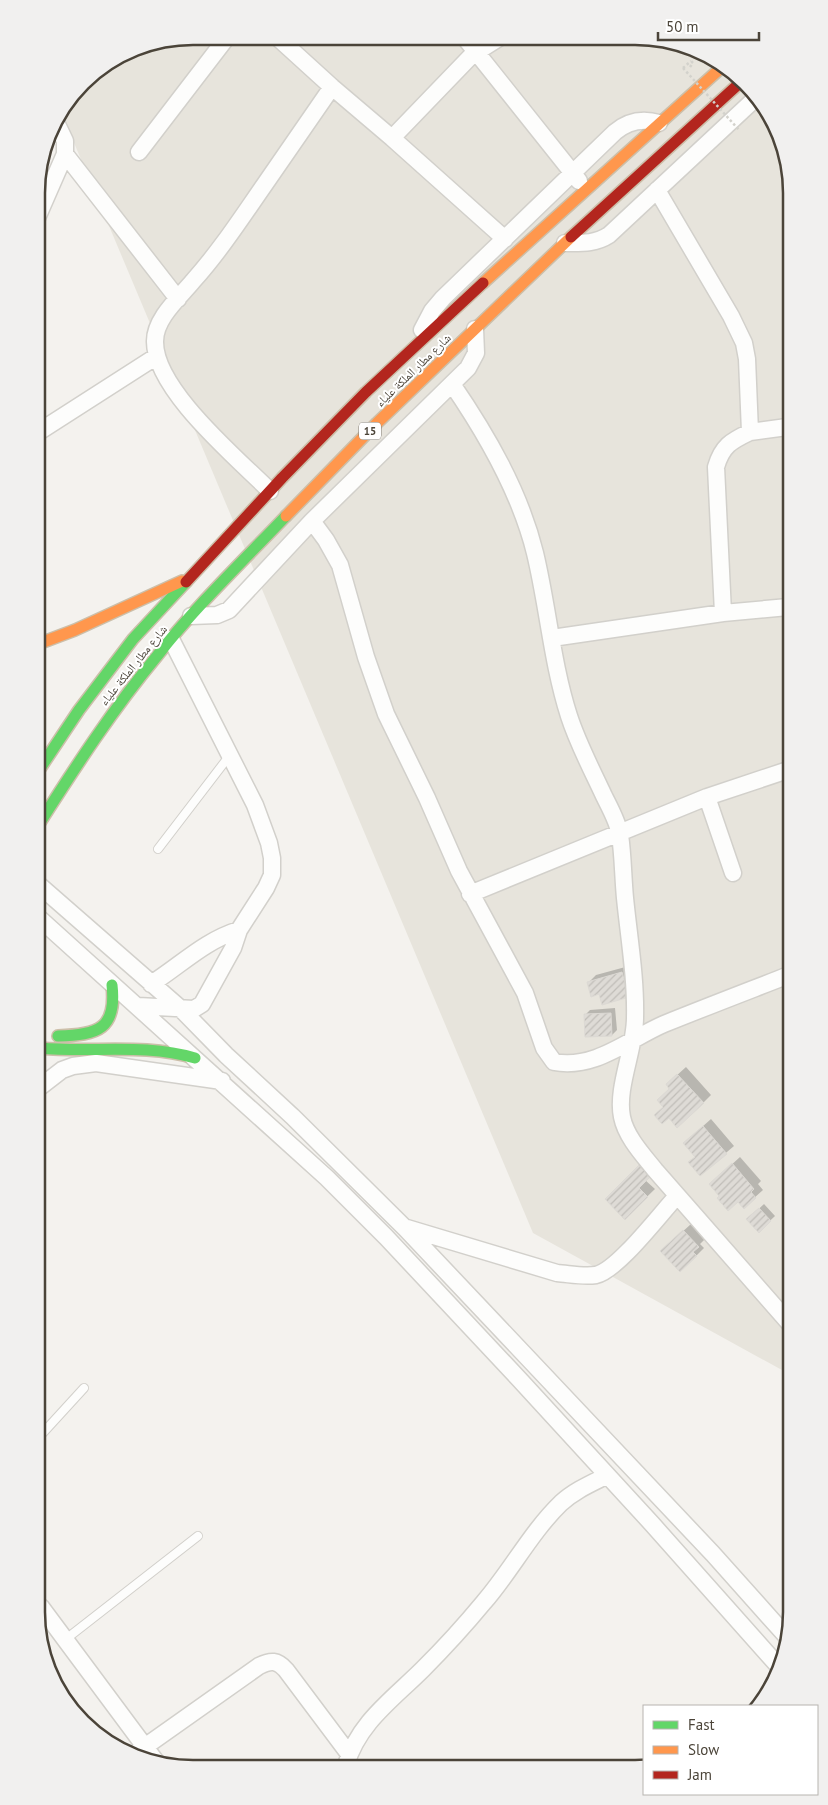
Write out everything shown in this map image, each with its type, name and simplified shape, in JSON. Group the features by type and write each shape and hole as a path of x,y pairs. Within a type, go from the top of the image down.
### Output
{"highway":[{"name":"شارع مطار الملكة علياء","path":"45,761 79,710 133,639 270,491 366,392 414,346 718,71"},
{"name":"شارع مطار الملكة علياء","path":"45,814 99,731 191,616 377,422 565,242 737,85"},
{"path":"45,641 188,578"},
{"path":"47,1036 80,1035 102,1027 109,1021 112,1012 112,985"},
{"path":"45,1048 80,1051 151,1048 174,1051 195,1058"}],"street":[{"path":"139,152 221,45"},
{"path":"286,45 505,239"},
{"path":"471,45 586,189"},
{"path":"392,138 457,69 488,45"},
{"path":"270,491 190,411 165,375 157,356 155,341 157,329 164,315 232,232 332,87"},
{"path":"565,242 591,243 605,238 617,229 751,102"},
{"path":"414,346 432,311 443,298 621,127 644,120 659,123"},
{"path":"45,200 65,154 65,141 59,129"},
{"path":"65,154 178,299"},
{"path":"658,190 684,239 731,316 744,342 747,359 750,432"},
{"path":"191,616 217,615 229,610 312,521 452,384 473,361 477,344 475,329"},
{"path":"45,428 157,356"},
{"path":"452,384 485,436 501,466 525,523 534,550 560,685 575,734 620,833 634,986 635,1020 633,1040 625,1076 622,1117 638,1148 677,1196 783,1316"},
{"path":"723,613 716,467 724,448 734,440 750,432 783,428"},
{"path":"312,521 326,540 340,565 381,703 470,894 525,993 544,1048 554,1062 564,1064 579,1063 604,1055 661,1025 783,977"},
{"path":"552,638 723,613 783,607"},
{"path":"138,1006 194,1009 202,1004 233,948 239,930 272,876 272,858 262,822 171,639"},
{"path":"470,894 706,797 783,772"},
{"path":"706,797 733,873"},
{"path":"45,890 181,1009 405,1228 714,1554 782,1631"},
{"path":"45,924 222,1081 327,1178 386,1237 519,1379 774,1662"},
{"path":"151,984 211,941 222,935 239,930"},
{"path":"45,1084 62,1070 73,1066 96,1063 222,1081"},
{"path":"405,1228 557,1272 580,1276 597,1274 607,1270 620,1259 677,1196"},
{"path":"45,1610 140,1749 259,1666 275,1661 286,1670 347,1759 361,1731 422,1670 486,1601 553,1512 573,1493 606,1476"}],"lane":[{"path":"158,849 230,755"},
{"path":"45,1431 84,1388"},
{"path":"66,1639 198,1536"}],"path":[{"path":"691,61 683,68 740,131"}],"shaded area":[{"path":"193,45 655,46 701,60 740,88 763,119 772,136 778,154 782,173 783,193 783,1371 533,1233 64,120 88,88 95,82 127,60 154,50 173,46"}],"building":[{"path":"622,972 629,997 602,1005 599,994 591,997 587,982"},
{"path":"611,1013 612,1036 585,1037 584,1014"},
{"path":"677,1074 704,1103 677,1128 669,1118 662,1124 654,1115 663,1107 657,1100 669,1089 666,1084"},
{"path":"703,1126 727,1154 700,1176 688,1162 695,1157 683,1143"},
{"path":"732,1163 754,1189 751,1192 756,1198 744,1209 738,1202 728,1211 717,1198 719,1196 709,1184"},
{"path":"639,1165 650,1177 639,1188 648,1197 625,1220 605,1199"},
{"path":"759,1208 771,1221 759,1233 746,1219"},
{"path":"683,1230 699,1247 693,1252 697,1256 680,1272 660,1251"}],"traffic: fast":[{"path":"45,815 95,738 141,676 203,602 286,516"},
{"path":"45,761 79,710 133,639 186,582"},
{"path":"58,1036 84,1034 102,1027 108,1020 111,1011 113,1000 112,985"},
{"path":"45,1048 157,1051 195,1058"}],"traffic: slow":[{"path":"483,283 718,71"},
{"path":"286,516 377,423 571,237"},
{"path":"45,641 75,630 182,581"}],"traffic: jam":[{"path":"571,237 737,85"},
{"path":"186,582 282,478 366,392 483,283"}]}
